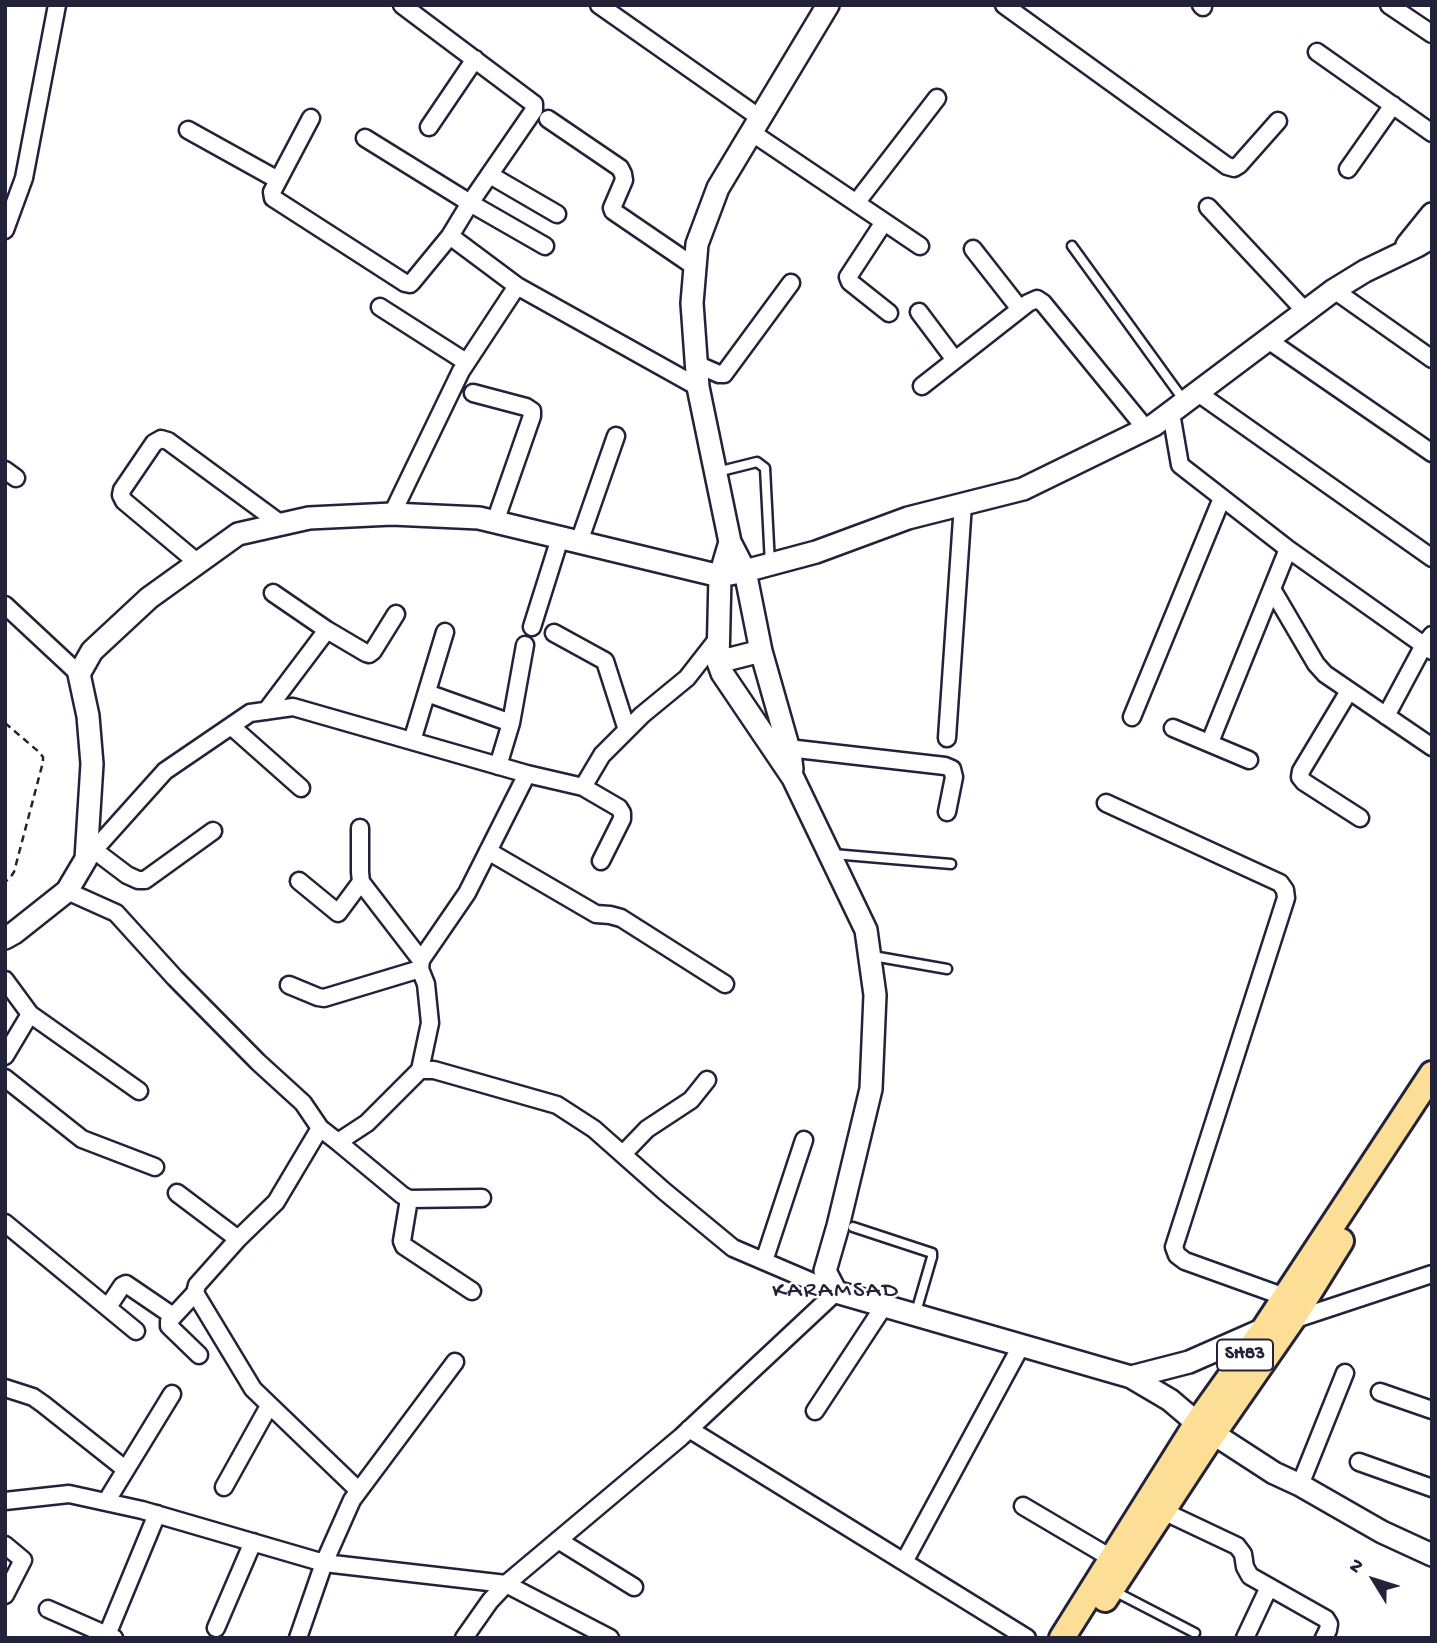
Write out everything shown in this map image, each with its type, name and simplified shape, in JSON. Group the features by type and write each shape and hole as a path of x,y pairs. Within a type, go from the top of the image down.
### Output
{"main road":[{"name":"SH83","path":"1080,1638 1163,1511 1205,1428 1264,1329 1289,1308 1432,1074"},
{"name":"SH83","path":"1062,1638 1111,1558 1432,1102"}],"street":[{"path":"5,230 24,178 57,5"},
{"path":"311,118 272,192 273,198 405,284 410,284 450,236 534,110 534,104 402,5"},
{"path":"599,5 856,203 920,246"},
{"path":"793,778 788,748 761,651 745,571 730,542 698,387 692,303 697,244 718,188 828,5"},
{"path":"1004,5 1227,166 1234,168 1239,165 1278,121"},
{"path":"1389,5 1432,34"},
{"path":"1317,52 1432,133"},
{"path":"429,127 475,59"},
{"path":"856,203 937,98"},
{"path":"1348,169 1393,106"},
{"path":"548,119 620,168 624,180 613,211 695,267"},
{"path":"188,130 278,180"},
{"path":"365,138 545,246"},
{"path":"489,175 557,214"},
{"path":"1208,206 1306,312"},
{"path":"79,674 92,650 149,598 238,534 309,518 392,514 479,518 720,576 816,552 908,518 1023,489 1146,429 1185,403 1335,290 1365,271 1420,249 1432,214"},
{"path":"884,222 848,277 850,282 889,313"},
{"path":"450,236 517,286 698,387"},
{"path":"973,249 1020,309"},
{"path":"696,364 724,374 791,283"},
{"path":"392,514 466,362 517,286"},
{"path":"1335,290 1432,359"},
{"path":"922,386 1020,309 1037,299 1146,429"},
{"path":"380,307 466,362"},
{"path":"919,312 955,360"},
{"path":"1268,340 1432,453"},
{"path":"473,393 532,411 495,522"},
{"path":"1185,403 1180,465 1288,549 1429,644 1386,716"},
{"path":"1185,403 1432,558"},
{"path":"531,627 616,436"},
{"path":"198,563 124,501 121,495 155,443 161,439 168,441 281,524"},
{"path":"1132,717 1222,498"},
{"path":"947,738 962,504"},
{"path":"730,542 720,576 718,662 722,673 793,778 866,930 870,955 875,995 871,1089 825,1271 836,1292"},
{"path":"1210,742 1288,549"},
{"path":"1272,589 1316,664 1325,674 1432,747"},
{"path":"273,593 327,630 369,654 396,614"},
{"path":"5,605 79,674 88,716 92,764 90,855"},
{"path":"266,711 327,630"},
{"path":"412,741 445,632"},
{"path":"555,633 605,661 627,730"},
{"path":"583,787 602,755 642,715 687,678 719,637"},
{"path":"498,766 511,723 524,645"},
{"path":"718,662 761,651"},
{"path":"733,690 768,677"},
{"path":"1349,691 1301,771 1300,777 1360,818"},
{"path":"427,693 511,723"},
{"path":"5,938 67,891 90,855 165,771 250,713 293,707 527,774 583,787 619,808 622,813 622,820 601,860"},
{"path":"232,726 301,788"},
{"path":"1173,728 1249,760"},
{"path":"788,748 945,766 952,769 954,777 947,813"},
{"path":"289,985 324,998 420,964 467,893 527,774"},
{"path":"1106,803 1280,883 1285,890 1286,898 1174,1247 1177,1255 1289,1308 1432,1274"},
{"path":"338,1142 367,1123 420,1070 430,1023 426,984 420,964 361,882 360,828"},
{"path":"90,855 127,875 145,880 213,831"},
{"path":"488,850 596,914 621,918 725,984"},
{"path":"299,881 338,913 361,882"},
{"path":"67,891 116,913 175,978 258,1062 303,1103 320,1128 402,1195 409,1199 482,1198"},
{"path":"5,980 30,1014 139,1091"},
{"path":"5,1056 30,1014"},
{"path":"420,1070 434,1070 557,1105 594,1129 733,1248 836,1292 1130,1377 1170,1400 1205,1428 1273,1473 1300,1485 1381,1532 1431,1551"},
{"path":"5,1078 82,1139 155,1167"},
{"path":"623,1154 647,1129 691,1100 707,1080"},
{"path":"198,1356 169,1326 169,1321 238,1239 276,1202 320,1128"},
{"path":"764,1261 804,1140"},
{"path":"177,1193 238,1239"},
{"path":"409,1199 402,1241 404,1246 472,1291"},
{"path":"5,1223 136,1331"},
{"path":"108,1307 126,1284 173,1316"},
{"path":"464,1638 490,1601 506,1584 689,1429 836,1292"},
{"path":"195,1293 245,1378 258,1395 358,1490"},
{"path":"816,1411 884,1306"},
{"path":"1130,1377 1189,1362 1264,1329"},
{"path":"904,1562 1021,1346"},
{"path":"298,1638 324,1563 358,1490 455,1362"},
{"path":"1300,1485 1345,1373"},
{"path":"5,1388 43,1404 125,1469"},
{"path":"1380,1392 1432,1410"},
{"path":"106,1502 172,1394"},
{"path":"225,1487 270,1406"},
{"path":"689,1429 1027,1638"},
{"path":"1359,1462 1432,1488"},
{"path":"5,1501 69,1494 157,1514 324,1563 506,1584 581,1631 610,1638"},
{"path":"1023,1506 1111,1558"},
{"path":"1163,1511 1237,1546 1243,1554 1247,1572 1326,1619 1329,1624 1324,1638"},
{"path":"48,1609 110,1636 157,1514"},
{"path":"558,1540 634,1587"},
{"path":"216,1629 253,1542"},
{"path":"5,1545 23,1560 5,1595"},
{"path":"1245,1638 1269,1587"}],"lane":[{"path":"1072,246 1185,403"},
{"path":"716,472 757,462 765,468 771,564"},
{"path":"830,854 951,864"},
{"path":"870,955 947,969"},
{"path":"853,1227 932,1253 915,1315"},
{"path":"1111,1590 1195,1633"}],"path":[{"path":"5,723 39,752 43,762 14,872 5,882"}],"district":[{"name":"KARAMSAD","path":"836,1292"}]}
